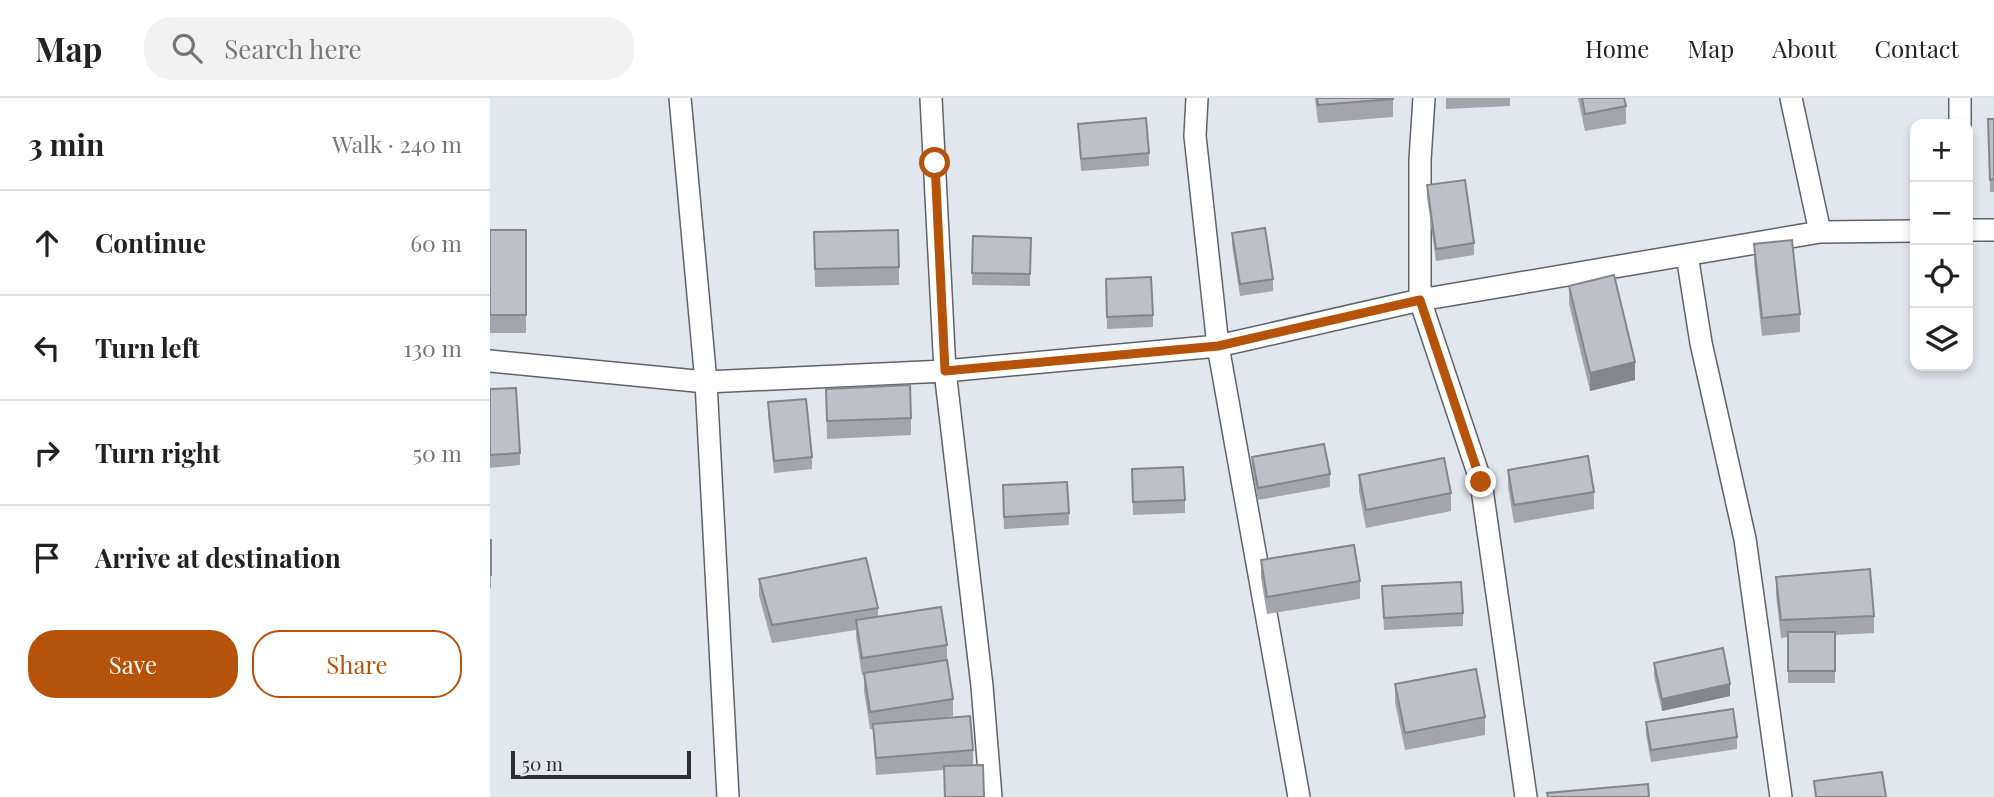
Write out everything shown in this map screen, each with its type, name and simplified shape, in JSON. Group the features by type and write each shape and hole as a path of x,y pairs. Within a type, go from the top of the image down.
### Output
{"street":[{"path":"680,98 706,382 728,797"},
{"path":"931,98 945,371 982,686 990,797"},
{"path":"1198,98 1195,136 1218,346 1299,797"},
{"path":"1424,98 1420,160 1420,300 1481,482 1526,797"},
{"path":"1791,98 1820,232"},
{"path":"1960,98 1960,119"},
{"path":"1973,230 1994,230"},
{"path":"490,362 706,382 945,371 1218,346 1420,300 1820,232 1910,231"},
{"path":"1687,255 1700,343 1745,539 1781,797"}],"building":[{"path":"1317,98 1393,98 1393,99 1318,105"},
{"path":"1582,98 1624,98 1626,106 1585,114"},
{"path":"1146,118 1149,153 1081,159 1078,124"},
{"path":"1988,119 1994,119 1994,179 1990,180"},
{"path":"1465,180 1474,243 1436,249 1427,185"},
{"path":"1265,228 1273,279 1240,284 1232,233"},
{"path":"490,230 526,230 526,315 490,315"},
{"path":"898,230 899,267 815,269 814,232"},
{"path":"973,236 1031,238 1030,274 972,273"},
{"path":"1792,240 1800,314 1762,318 1754,244"},
{"path":"1614,275 1635,362 1590,373 1569,286"},
{"path":"1151,277 1153,315 1107,317 1106,279"},
{"path":"910,385 911,418 827,421 826,389"},
{"path":"516,388 520,453 490,455 490,389"},
{"path":"806,399 812,457 774,461 768,402"},
{"path":"1324,444 1330,474 1258,488 1252,457"},
{"path":"1588,456 1594,492 1514,505 1508,470"},
{"path":"1444,458 1451,493 1366,510 1359,475"},
{"path":"1183,467 1185,500 1133,502 1132,469"},
{"path":"1067,482 1069,513 1004,517 1003,485"},
{"path":"491,540 491,575 490,575"},
{"path":"1354,545 1360,581 1267,597 1261,560"},
{"path":"866,558 878,608 772,625 759,579"},
{"path":"1870,569 1874,616 1781,620 1776,577"},
{"path":"1461,582 1463,613 1384,618 1382,586"},
{"path":"941,607 947,645 862,658 856,620"},
{"path":"1788,632 1835,632 1835,671 1788,671"},
{"path":"1723,648 1730,684 1662,699 1654,663"},
{"path":"947,660 953,699 870,712 864,673"},
{"path":"1476,669 1485,717 1405,733 1395,684"},
{"path":"1733,709 1737,737 1651,750 1646,722"},
{"path":"970,716 973,750 876,758 873,724"},
{"path":"983,765 984,797 945,797 944,766"},
{"path":"1882,772 1886,797 1816,797 1814,781"},
{"path":"1648,784 1649,797 1548,797 1547,793"}],"route":[{"path":"935,163 945,371 1218,346 1420,300 1481,482"}]}
